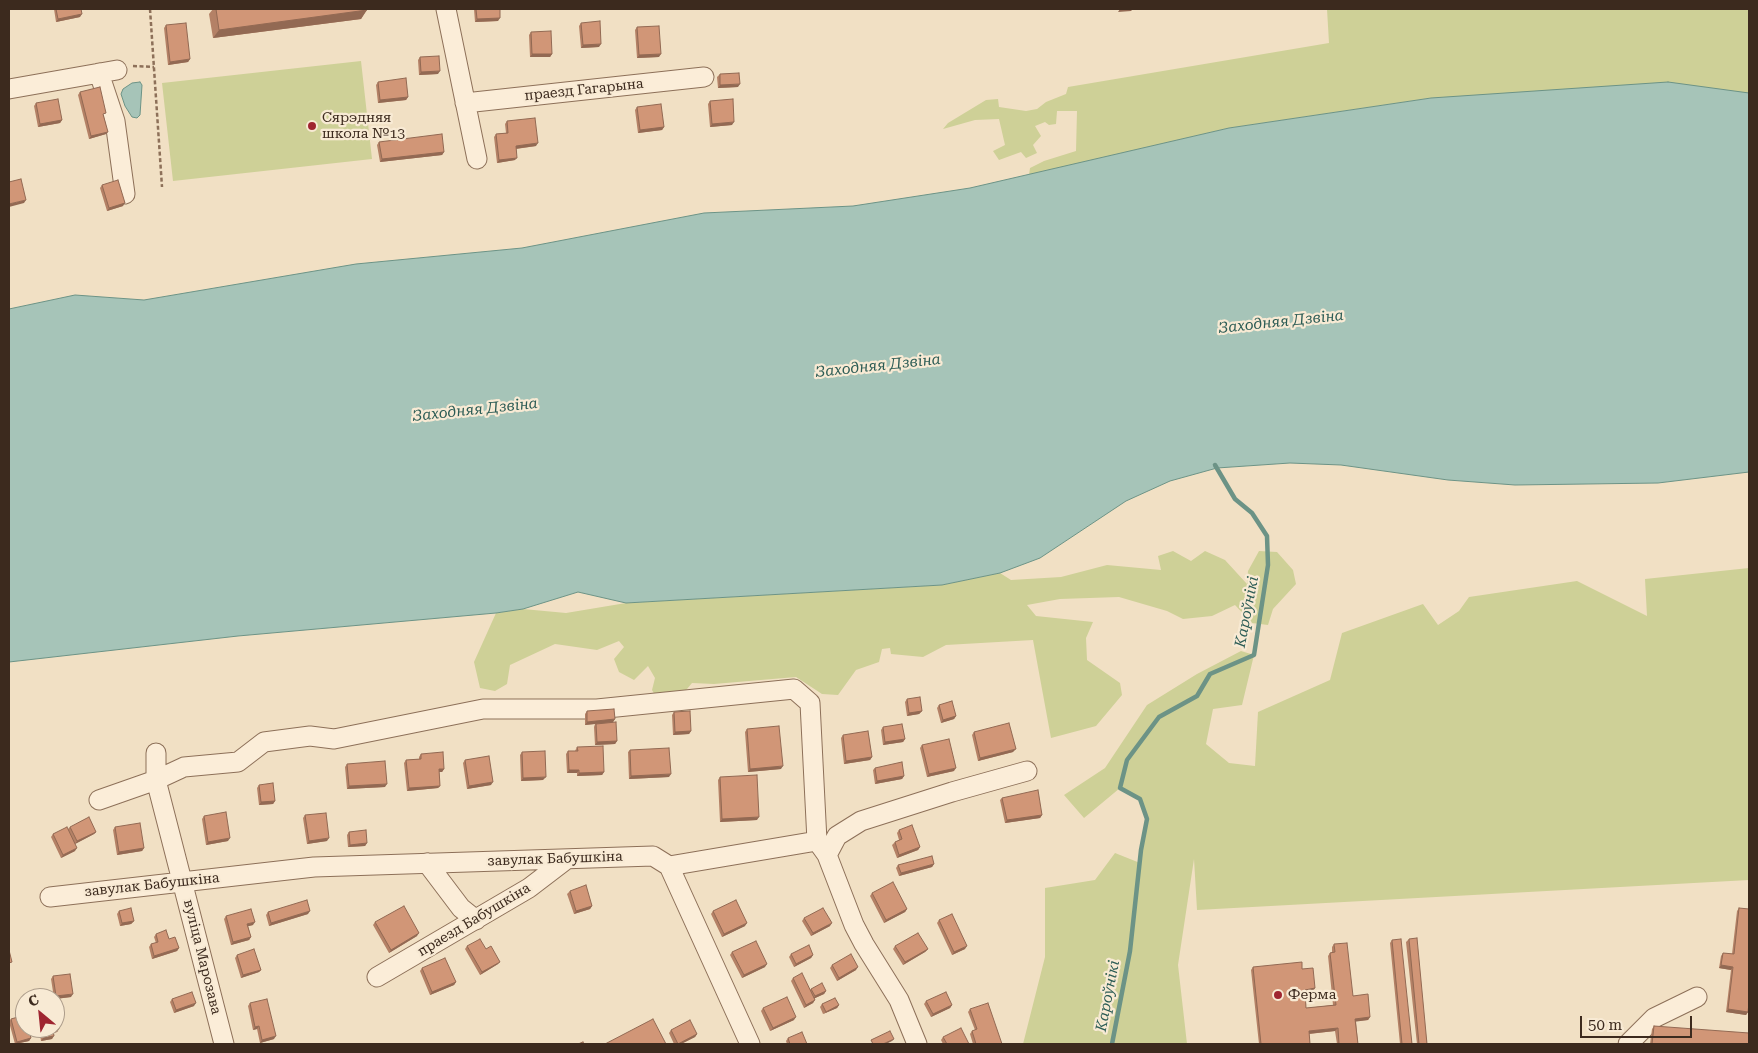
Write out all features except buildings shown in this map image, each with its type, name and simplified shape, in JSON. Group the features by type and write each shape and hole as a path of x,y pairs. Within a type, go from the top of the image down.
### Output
{"street":[{"path":"446,9 477,158"},
{"path":"9,89 117,70"},
{"path":"99,73 114,121 125,194"},
{"name":"праезд Гагарына","path":"465,103 704,77"},
{"path":"99,800 156,780 184,767 238,762 264,742 310,736 334,739 483,709 597,710 794,689 810,703 822,848 854,925 899,1000 917,1044"},
{"name":"вуліца Марозава","path":"156,753 156,780 224,1044"},
{"path":"750,1044 669,866 822,848 861,821 952,792 1027,771"},
{"name":"завулак Бабушкіна","path":"50,897 314,867 653,856 669,866"},
{"name":"праезд Бабушкіна","path":"377,978 529,888 567,859"},
{"path":"427,863 461,908 476,920"},
{"path":"1628,1044 1654,1018 1696,997"}],"path":[{"path":"150,9 162,187"},
{"path":"117,70 124,66 154,67"}],"green space":[{"path":"1327,9 1749,9 1749,93 1431,98 1229,128 1029,175 1030,168 1044,161 1076,151 1077,111 1057,111 1056,124 1049,125 1045,122 1035,126 1041,136 1033,145 1037,153 1026,158 1021,152 999,160 993,151 1005,145 999,119 975,120 943,129 948,123 986,100 998,99 999,107 1026,111 1037,109 1046,102 1066,94 1068,87 1329,43"},
{"path":"361,61 372,159 173,181 162,83"},
{"path":"1173,551 1191,561 1205,551 1225,560 1247,584 1248,571 1259,551 1277,552 1293,570 1296,584 1273,609 1268,625 1252,623 1235,605 1212,616 1183,619 1167,611 1119,597 1060,599 1027,605 1036,616 1093,622 1086,638 1087,660 1120,683 1122,695 1096,726 1051,738 1033,640 946,645 923,657 891,654 890,648 882,649 879,662 856,670 838,695 822,694 796,677 714,684 692,683 682,695 656,697 652,690 655,678 648,666 634,680 619,672 614,659 624,647 619,641 597,650 555,644 510,665 507,684 495,691 480,688 474,662 496,613 523,609 566,613 626,603 942,585 1000,573 1011,580 1061,577 1107,565 1161,570 1158,556"},
{"path":"1749,568 1749,880 1197,910 1194,859 1178,965 1187,1044 1023,1044 1045,957 1045,888 1095,880 1115,853 1140,863 1147,819 1140,799 1120,788 1084,818 1064,795 1105,768 1147,705 1197,674 1241,651 1254,655 1242,705 1213,709 1206,744 1229,763 1255,766 1258,712 1330,680 1342,633 1423,604 1438,625 1459,611 1469,597 1577,581 1647,616 1645,579"}],"water":[{"path":"140,82 142,85 140,115 137,118 132,117 125,106 121,94 123,89 132,83"},
{"name":"Заходняя Дзвіна","path":"1668,82 1749,93 1749,472 1658,483 1515,485 1448,480 1341,465 1290,463 1217,468 1170,481 1126,501 1040,558 1000,573 942,585 626,603 578,592 523,609 496,613 238,636 9,662 9,309 75,295 144,300 356,264 522,248 704,213 853,206 970,188 1229,128 1431,98"}],"waterway":[{"name":"Кароўнікі","path":"1112,1044 1130,951 1141,850 1147,819 1140,799 1120,788 1127,760 1159,717 1197,696 1210,674 1254,655 1268,565 1267,536 1252,513 1235,499 1215,465"}],"place":[{"name":"Сярэдняя школа №13","path":"312,126"},
{"name":"Ферма","path":"1278,995"}]}
